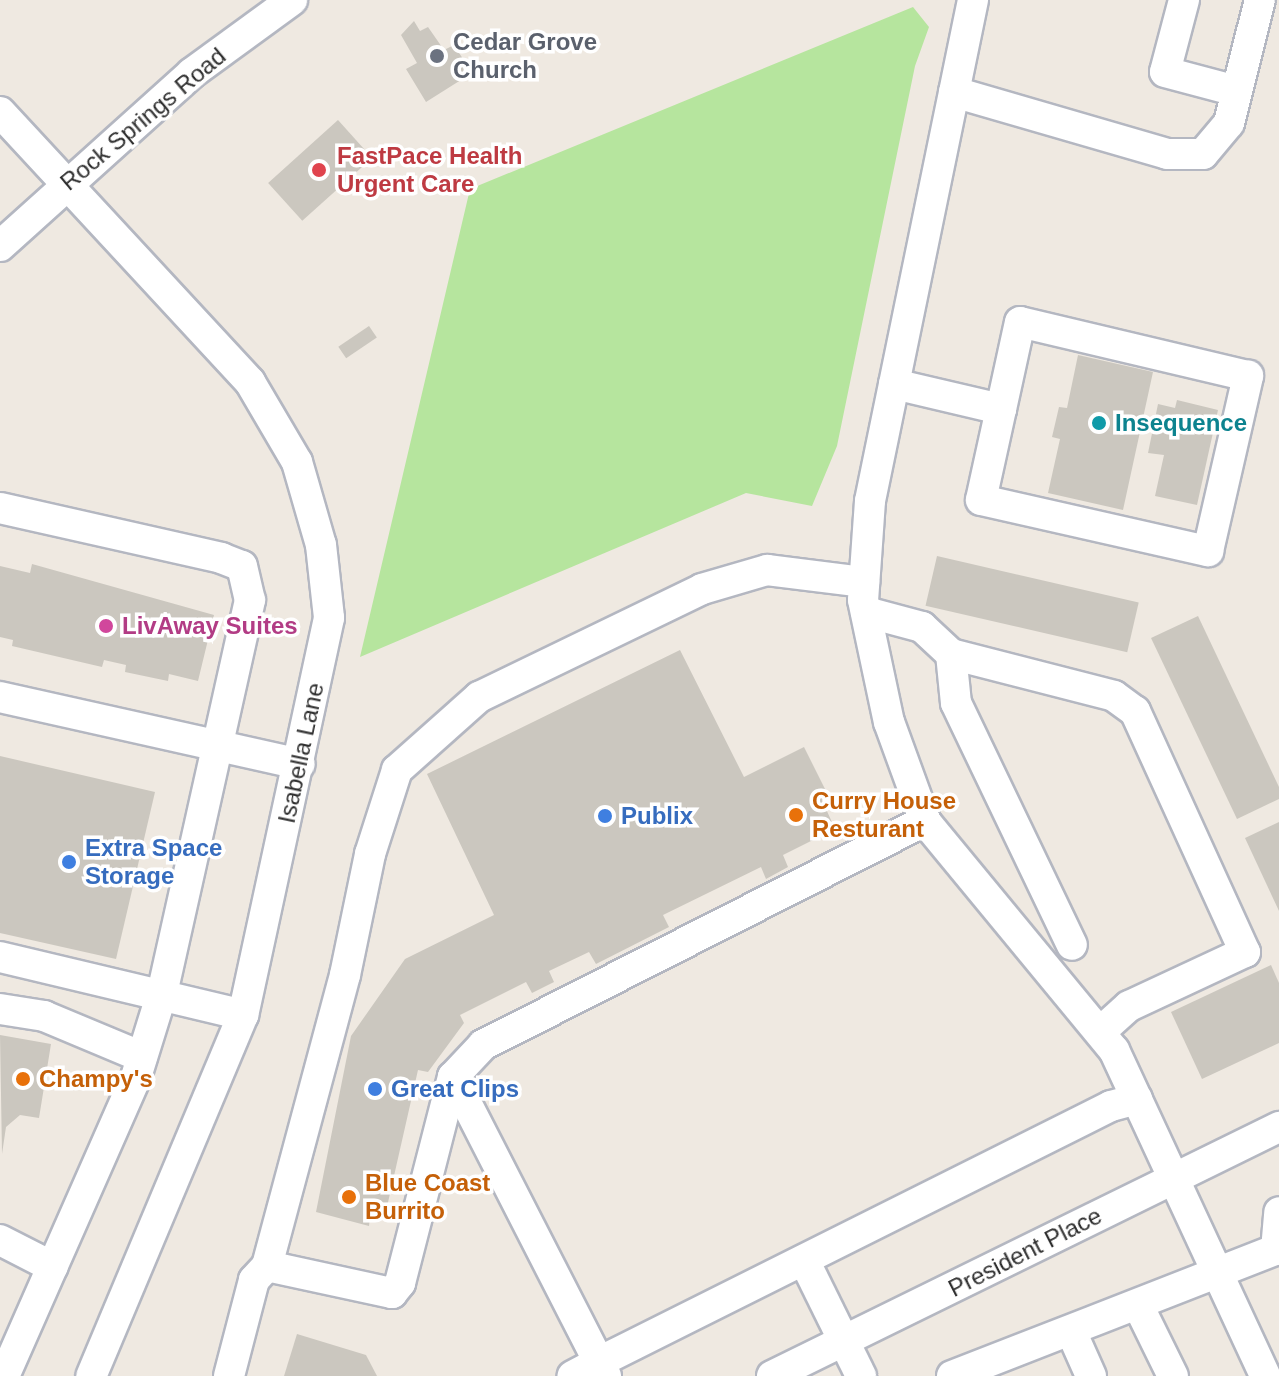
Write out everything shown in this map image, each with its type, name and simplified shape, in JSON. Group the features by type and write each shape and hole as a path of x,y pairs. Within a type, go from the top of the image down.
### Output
{"street":[{"name":"Rock Springs Road","path":"0,246 192,73 292,0"},
{"path":"973,0 870,501 865,597 889,722 925,821 1100,1032 1137,1099 1265,1376"},
{"path":"1184,0 1165,72 1237,91"},
{"path":"954,92 1167,154 1203,154 1229,123 1260,0"},
{"name":"Isabella Lane","path":"0,112 250,382 297,462 321,545 329,618 300,764 243,1015 91,1376"},
{"path":"1020,322 1248,376 1208,551 981,500 1001,409 1020,322"},
{"path":"894,384 1001,409"},
{"path":"0,508 242,566 250,600 162,993 142,1057 116,1132 4,1376"},
{"path":"229,1376 254,1280 267,1266 345,975 370,854 397,770 479,697 702,589 767,570 865,597 922,627 951,654 1114,696 1135,711 1245,952 1129,1006 1100,1032"},
{"path":"951,654 956,703 1072,945"},
{"path":"0,697 300,764"},
{"path":"267,1266 392,1293 400,1283 453,1077 483,1045 925,821"},
{"path":"0,957 162,993 243,1015"},
{"path":"0,1009 44,1016 142,1057"},
{"path":"453,1077 593,1371 804,1260 1111,1106 1137,1099"},
{"name":"President Place","path":"772,1376 847,1342 1172,1177 1279,1127"},
{"path":"952,1376 1278,1252 1279,1212"},
{"path":"0,1240 53,1267"},
{"path":"804,1260 847,1342 861,1376"},
{"path":"1138,1305 1173,1376"},
{"path":"1071,1331 1091,1376"}],"green space":[{"path":"913,7 929,27 915,66 837,446 812,506 746,493 360,657 470,189"}],"building":[{"name":"Cedar Grove Church","path":"414,21 420,31 428,27 444,50 454,45 472,73 426,102 406,69 417,63 401,35"},
{"name":"FastPace Health Urgent Care","path":"338,120 372,158 302,221 268,183"},
{"path":"369,326 377,338 346,358 338,347"},
{"name":"Insequence","path":"1078,355 1153,372 1123,510 1048,493 1060,439 1052,437 1059,407 1067,408"},
{"path":"1177,400 1218,410 1197,505 1155,496 1164,455 1148,453 1158,404 1175,408"},
{"path":"937,556 1139,603 1127,652 926,606"},
{"name":"LivAway Suites","path":"32,564 214,615 198,681 169,674 168,681 125,672 126,665 104,660 102,667 12,646 13,640 0,637 0,566 30,573"},
{"path":"1198,616 1279,787 1279,799 1237,819 1151,638"},
{"name":"Publix","path":"680,650 744,777 804,747 829,797 822,800 835,829 783,855 788,867 766,879 761,867 663,915 669,927 596,964 589,952 549,971 554,982 532,993 526,982 460,1015 464,1023 428,1072 418,1070 384,1220 370,1217 369,1226 316,1212 351,1036 405,959 494,915 427,774"},
{"name":"Extra Space Storage","path":"0,756 155,792 116,959 0,933"},
{"path":"1279,822 1279,911 1245,838"},
{"path":"1271,965 1279,983 1279,1043 1202,1079 1171,1012"},
{"name":"Champy's","path":"0,1035 51,1044 39,1118 20,1115 6,1127 2,1154"},
{"path":"297,1334 366,1355 377,1376 284,1376"}],"place":[{"name":"Cedar Grove Church","path":"437,56"},
{"name":"FastPace Health Urgent Care","path":"319,170"},
{"name":"Insequence","path":"1099,423"},
{"name":"LivAway Suites","path":"106,626"},
{"name":"Curry House Resturant","path":"796,815"},
{"name":"Publix","path":"605,816"},
{"name":"Extra Space Storage","path":"69,862"},
{"name":"Champy's","path":"23,1079"},
{"name":"Great Clips","path":"375,1089"},
{"name":"Blue Coast Burrito","path":"349,1197"}]}
